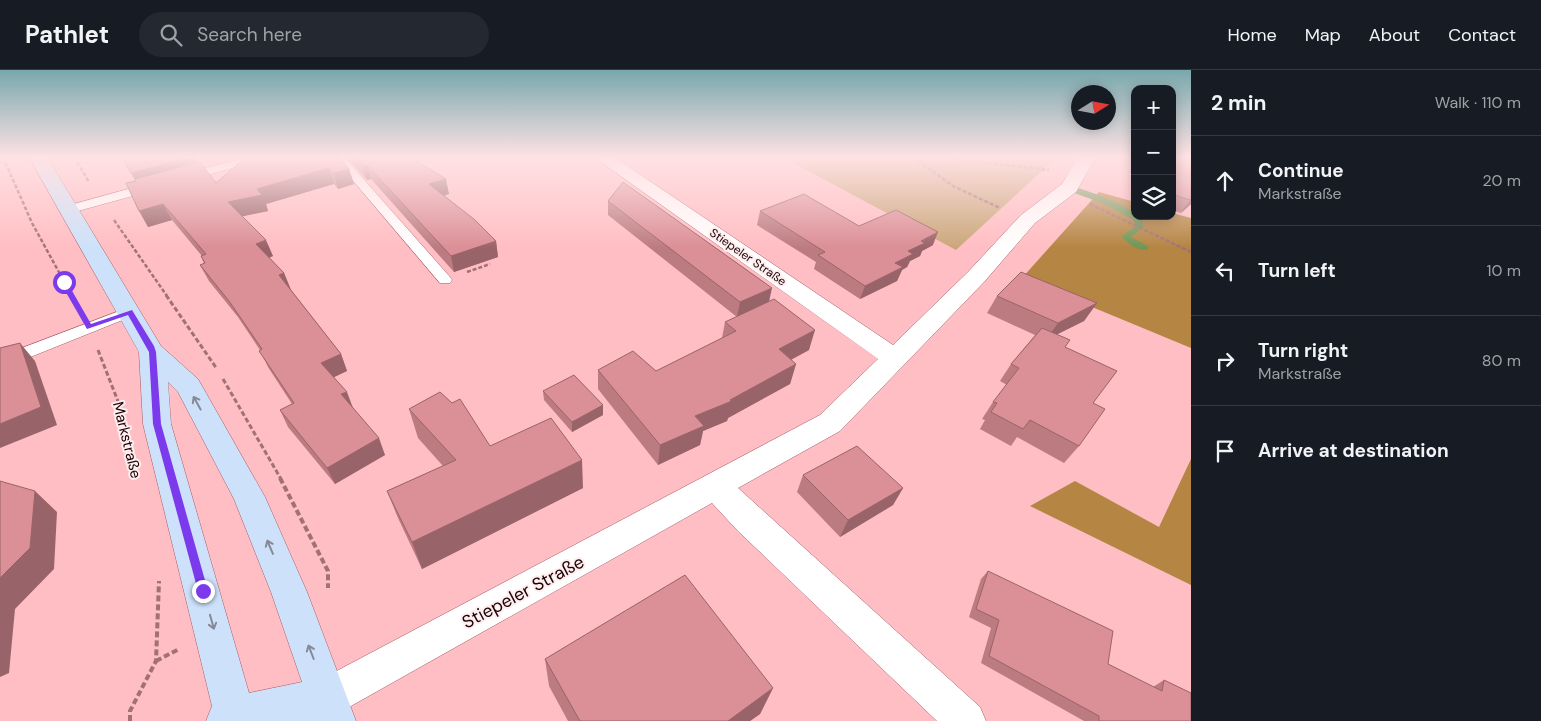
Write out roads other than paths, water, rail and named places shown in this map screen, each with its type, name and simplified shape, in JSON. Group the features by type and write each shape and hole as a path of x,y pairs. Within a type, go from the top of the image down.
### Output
{"main road":[{"path":"55,187 152,352 188,386 249,497 289,592 323,713"},
{"path":"152,352 157,424 214,631 232,719"},
{"name":"Stiepeler Straße","path":"232,719 323,713"}],"street":[{"name":"Stiepeler Straße","path":"647,187 894,358"},
{"name":"Stiepeler Straße","path":"323,713 650,521 717,487 830,423 976,277 1028,218 1062,187"},
{"path":"717,487 750,521 966,721"}],"lane":[{"path":"67,210 149,187"},
{"path":"364,187 445,280"},
{"path":"4,361 130,312"}],"waterway":[{"path":"1069,188 1105,201 1138,219 1140,227 1126,236 1128,240 1145,248"}]}
